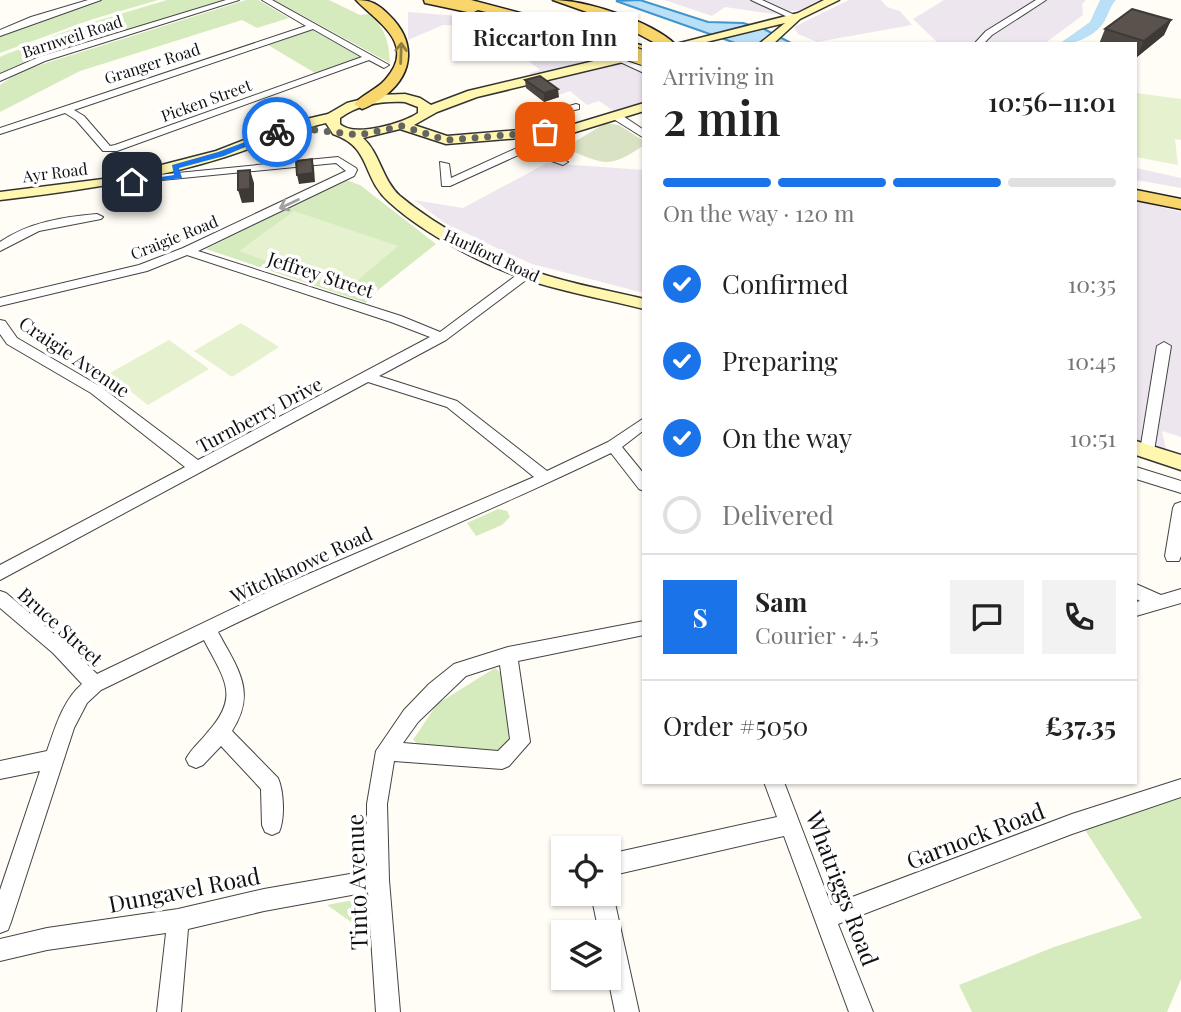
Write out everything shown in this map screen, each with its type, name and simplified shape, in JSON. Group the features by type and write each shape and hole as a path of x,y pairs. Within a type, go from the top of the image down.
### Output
{"main road":[{"path":"362,0 390,20 399,33 403,51 398,71 392,81 362,104"},
{"path":"430,0 618,45"},
{"path":"456,0 642,53"},
{"path":"559,0 623,20 664,42"},
{"path":"767,42 780,27 830,0"},
{"path":"690,42 758,26 780,27"},
{"path":"341,128 347,108 362,104 411,97 473,94 642,54"},
{"name":"Ayr Road","path":"0,196 177,172 275,133 341,128 386,130 402,126 473,94"},
{"path":"411,97 424,105 427,132"},
{"path":"402,126 446,140 523,141 642,108"},
{"name":"Hurlford Road","path":"341,128 362,144 382,185 411,212 463,244 526,274 556,284 642,304"},
{"path":"370,159 375,142 386,130"},
{"path":"1137,186 1181,195"},
{"path":"1137,195 1181,204"},
{"path":"1142,449 1181,463"}],"street":[{"path":"0,33 34,19 97,0"},
{"name":"Barnweil Road","path":"0,78 42,59 235,0"},
{"path":"266,0 384,65"},
{"path":"755,0 799,16"},
{"path":"980,42 989,33 1042,0"},
{"name":"Granger Road","path":"0,131 314,26"},
{"name":"Picken Street","path":"65,108 87,125 107,149 117,148 370,57"},
{"path":"621,59 642,69"},
{"path":"569,130 554,112 576,107"},
{"path":"616,116 642,134"},
{"path":"444,163 446,184 523,141 563,162"},
{"name":"Craigie Road","path":"0,302 143,268 187,251 350,174 352,170 338,160 177,172"},
{"path":"0,247 14,236 45,223 97,217"},
{"name":"Jeffrey Street","path":"187,251 396,319 441,337"},
{"name":"Turnberry Drive","path":"0,573 441,337 526,274"},
{"name":"Craigie Avenue","path":"0,324 12,341 96,390 197,468"},
{"path":"1142,449 1164,346"},
{"path":"369,377 452,404 545,477"},
{"name":"Witchknowe Road","path":"0,922 65,726 80,697 95,684 282,593 613,446 642,424"},
{"path":"613,446 642,482"},
{"path":"1137,473 1181,487"},
{"path":"1173,556 1181,508"},
{"path":"1137,591 1159,602"},
{"path":"1137,609 1181,596"},
{"name":"Bruce Street","path":"0,598 95,684"},
{"name":"Tinto Avenue","path":"388,1012 378,880 377,804 386,751 411,716 460,670 508,654 642,628"},
{"path":"196,759 233,717 237,704 236,683 208,631"},
{"path":"386,751 502,760 520,742 508,654"},
{"path":"221,733 271,785 272,825"},
{"path":"0,770 54,759"},
{"name":"Whatriggs Road","path":"775,784 861,1012"},
{"name":"Garnock Road","path":"827,917 1072,824 1181,788"},
{"path":"621,860 791,824"},
{"name":"Dungavel Road","path":"0,950 47,939 178,920 264,900 378,880"},
{"path":"605,906 628,1012"},
{"path":"169,1012 178,920"}],"shaded area":[{"path":"664,0 819,0 800,10 773,14 725,7 712,16"},
{"path":"849,0 881,0 887,7 900,11 912,25 817,42 798,34 794,27"},
{"path":"944,0 1086,0 1082,4 1083,15 1047,42 937,42 913,19"},
{"path":"408,12 470,17 485,15 533,26 642,59 642,113 635,115 617,113 599,101 587,105 570,91 559,95 529,73 540,70 485,26 443,25 408,40"},
{"path":"547,163 642,170 642,292 532,264 445,223 414,200 463,208"},
{"path":"1137,168 1181,178 1181,188 1137,180"},
{"path":"1137,201 1181,212 1181,437 1162,431 1166,449 1137,440"}],"green space":[{"path":"103,0 158,0 90,20 0,53 0,35 32,21"},
{"path":"167,0 225,0 26,61 0,73 0,57 4,55 80,26"},
{"path":"246,0 258,0 289,18 257,28 242,20 80,71 0,112 0,85 21,71"},
{"path":"274,0 329,0 360,15 368,14 385,35 390,63"},
{"path":"312,30 360,57 315,73 268,45"},
{"path":"1137,93 1181,99 1181,140 1175,139 1178,165 1137,157"},
{"path":"606,123 619,125 642,140 642,146 632,153 621,159 605,162 564,148"},
{"path":"346,180 360,185 436,244 373,294 366,303 206,249"},
{"path":"294,211 398,246 346,290 239,251"},
{"path":"241,323 279,347 232,377 194,351"},
{"path":"169,340 209,369 148,405 108,374"},
{"path":"498,509 507,511 510,517 502,525 476,536 467,523"},
{"path":"495,668 502,674 509,741 499,751 423,748 413,740 437,704"},
{"path":"1181,796 1181,979 1167,1012 972,1012 959,985 1054,947 1142,918 1085,830"},
{"path":"357,902 365,915 364,931 327,905"}],"water":[{"path":"640,0 708,22 743,23 764,29 789,42 732,42 616,1"}],"building":[{"path":"1132,9 1171,20 1144,41 1105,29"},
{"path":"540,76 558,89 544,93 525,80"},
{"path":"312,159 313,173 297,175 296,161"},
{"path":"250,170 250,189 238,190 238,171"}],"waterway":[{"path":"1069,42 1096,24 1105,3 1110,0"}],"way so far":[{"path":"277,132 315,130 359,135 402,126 446,140 545,132"}],"place":[{"name":"Riccarton Inn","path":"545,132"}],"route":[{"path":"132,182 179,177 175,166 221,154 277,132"}]}
